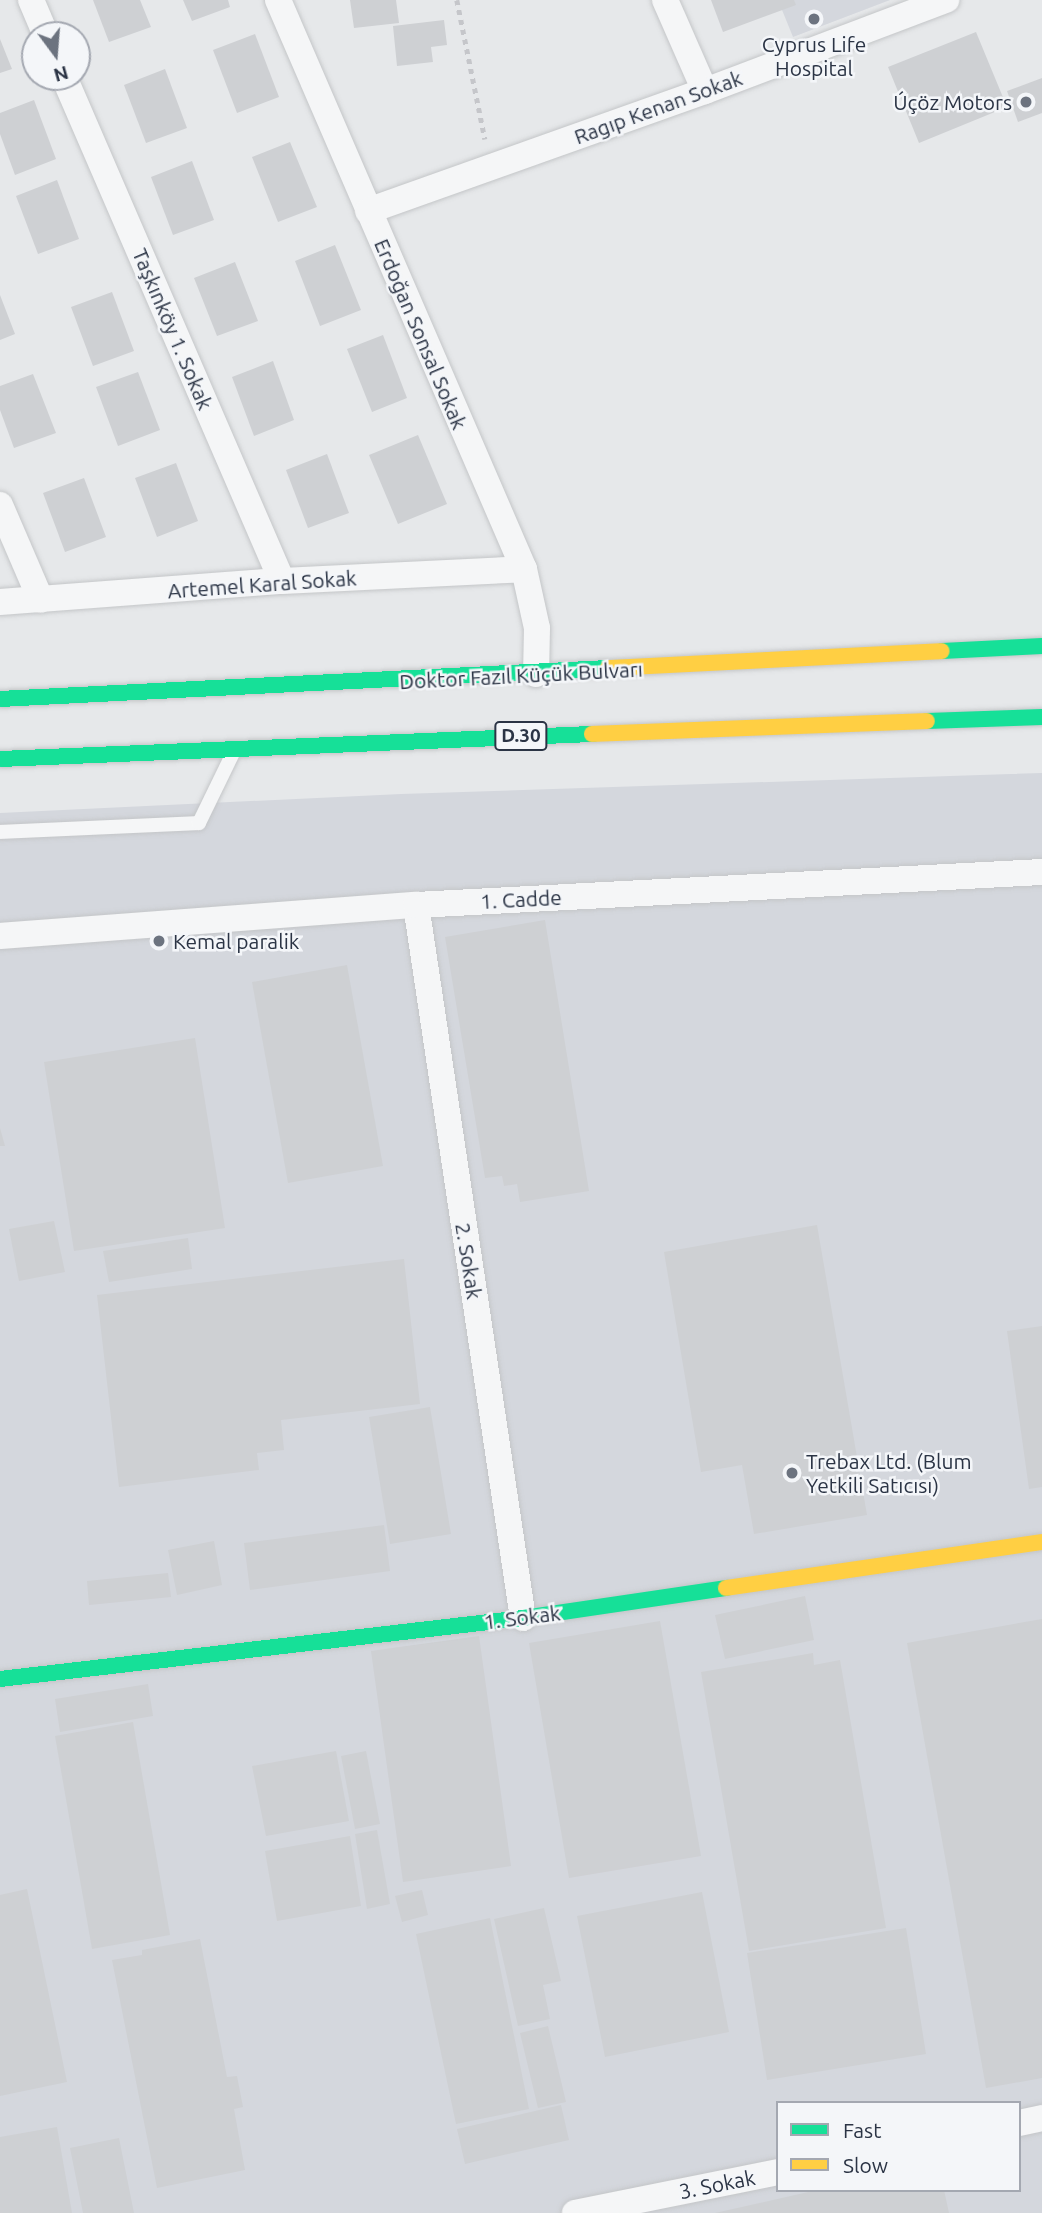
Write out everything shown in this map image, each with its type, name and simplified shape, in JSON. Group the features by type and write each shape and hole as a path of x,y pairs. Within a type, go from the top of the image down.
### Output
{"main road":[{"name":"Doktor Fazıl Küçük Bulvarı","path":"0,699 536,674 1042,646"},
{"name":"D.30","path":"0,759 236,747 1042,717"},
{"name":"1. Sokak","path":"0,1679 523,1618 1042,1542"}],"street":[{"path":"31,0 40,21"},
{"name":"Erdoğan Sonsal Sokak","path":"278,0 524,569 537,628 536,674"},
{"path":"665,0 705,91"},
{"name":"Ragıp Kenan Sokak","path":"368,211 705,91 946,0"},
{"name":"Taşkınköy 1. Sokak","path":"70,91 282,581"},
{"path":"0,505 41,600"},
{"name":"Artemel Karal Sokak","path":"0,602 282,581 524,569"},
{"name":"1. Cadde","path":"0,936 416,905 1042,872"},
{"name":"2. Sokak","path":"416,905 523,1618"},
{"path":"1021,2123 1042,2118"},
{"name":"3. Sokak","path":"586,2212 776,2172"}],"lane":[{"path":"0,832 199,823 236,747"}],"path":[{"path":"457,0 491,167"}],"shaded area":[{"name":"Cyprus Life Hospital","path":"778,0 890,0 793,37"},
{"path":"1042,773 1042,2213 0,2213 0,813 401,794"}],"building":[{"path":"93,0 140,0 151,27 109,42"},
{"path":"183,0 228,0 230,7 192,21"},
{"path":"350,0 396,0 399,23 354,28"},
{"path":"711,0 794,0 796,5 723,32"},
{"path":"444,20 447,45 431,47 433,62 397,66 393,26"},
{"path":"976,32 1007,107 919,143 888,67"},
{"path":"255,34 279,97 237,113 213,50"},
{"path":"0,39 12,69 0,73"},
{"path":"165,69 187,128 146,143 124,85"},
{"name":"Úçöz Motors","path":"1042,78 1042,113 1018,122 1007,91"},
{"path":"34,100 56,159 15,175 0,134 0,113"},
{"path":"290,142 317,207 278,222 252,157"},
{"path":"192,161 214,220 173,235 151,177"},
{"path":"57,180 79,239 38,254 16,196"},
{"path":"335,245 361,310 320,326 295,261"},
{"path":"235,262 258,321 217,336 194,278"},
{"path":"112,292 134,351 93,366 71,307"},
{"path":"0,295 15,334 0,340"},
{"path":"383,335 407,398 372,412 347,349"},
{"path":"273,361 294,420 254,436 232,377"},
{"path":"138,372 160,430 118,446 96,387"},
{"path":"33,374 56,433 14,448 0,410 0,386"},
{"path":"418,435 447,504 398,524 369,455"},
{"path":"327,454 349,513 308,528 286,470"},
{"path":"176,463 198,521 157,537 135,478"},
{"path":"84,478 106,537 65,552 43,493"},
{"path":"545,920 589,1191 520,1202 517,1184 504,1186 502,1176 485,1178 445,937"},
{"path":"347,965 383,1166 288,1183 252,982"},
{"path":"195,1038 225,1228 74,1251 44,1062"},
{"path":"0,1128 5,1146 0,1146"},
{"path":"54,1221 65,1272 19,1281 9,1229"},
{"path":"817,1225 867,1515 754,1534 742,1465 701,1472 664,1252"},
{"path":"188,1238 192,1269 109,1282 103,1251"},
{"path":"404,1259 420,1404 281,1420 284,1450 257,1453 259,1470 119,1487 97,1295"},
{"path":"1042,1326 1042,1487 1029,1489 1007,1331"},
{"path":"430,1407 451,1534 390,1544 369,1417"},
{"path":"384,1525 390,1571 250,1590 244,1543"},
{"path":"214,1541 222,1585 177,1595 168,1550"},
{"path":"168,1573 171,1597 89,1605 87,1581"},
{"path":"805,1596 814,1640 725,1659 715,1615"},
{"path":"1042,1619 1042,2078 986,2088 907,1643"},
{"path":"660,1621 701,1856 569,1878 529,1643"},
{"path":"479,1636 511,1866 403,1882 371,1651"},
{"path":"813,1653 814,1665 840,1660 886,1928 749,1951 701,1672"},
{"path":"148,1684 153,1716 60,1732 55,1699"},
{"path":"133,1722 170,1935 92,1949 55,1736"},
{"path":"336,1751 349,1821 266,1836 252,1766"},
{"path":"366,1751 380,1824 355,1829 341,1756"},
{"path":"377,1830 390,1904 367,1909 355,1834"},
{"path":"350,1836 361,1906 277,1921 265,1851"},
{"path":"27,1889 67,2082 0,2096 0,1895"},
{"path":"422,1890 428,1915 402,1922 395,1896"},
{"path":"702,1892 729,2032 605,2057 577,1916"},
{"path":"544,1908 561,1981 543,1985 550,2019 518,2026 494,1919"},
{"path":"490,1918 529,2109 456,2124 416,1934"},
{"path":"906,1928 926,2054 767,2080 747,1953"},
{"path":"200,1939 227,2077 237,2076 243,2107 234,2109 245,2170 157,2188 112,1960 142,1955 142,1950"},
{"path":"548,2026 566,2102 538,2108 520,2033"},
{"path":"561,2105 569,2140 465,2164 457,2129"},
{"path":"57,2127 72,2213 0,2213 0,2137"},
{"path":"119,2138 134,2213 83,2213 70,2148"},
{"path":"808,2192 944,2192 949,2213 715,2213"}],"traffic: fast":[{"path":"942,651 1042,646"},
{"path":"0,699 608,668"},
{"path":"927,721 1042,717"},
{"path":"0,759 592,734"},
{"path":"0,1679 523,1618 726,1588"}],"traffic: slow":[{"path":"608,668 942,651"},
{"path":"592,734 927,721"},
{"path":"726,1588 1042,1542"}],"place":[{"name":"Cyprus Life Hospital","path":"814,19"},
{"name":"Úçöz Motors","path":"1026,102"},
{"name":"Kemal paralik","path":"159,941"},
{"name":"Trebax Ltd. (Blum Yetkili Satıcısı)","path":"792,1473"}]}
